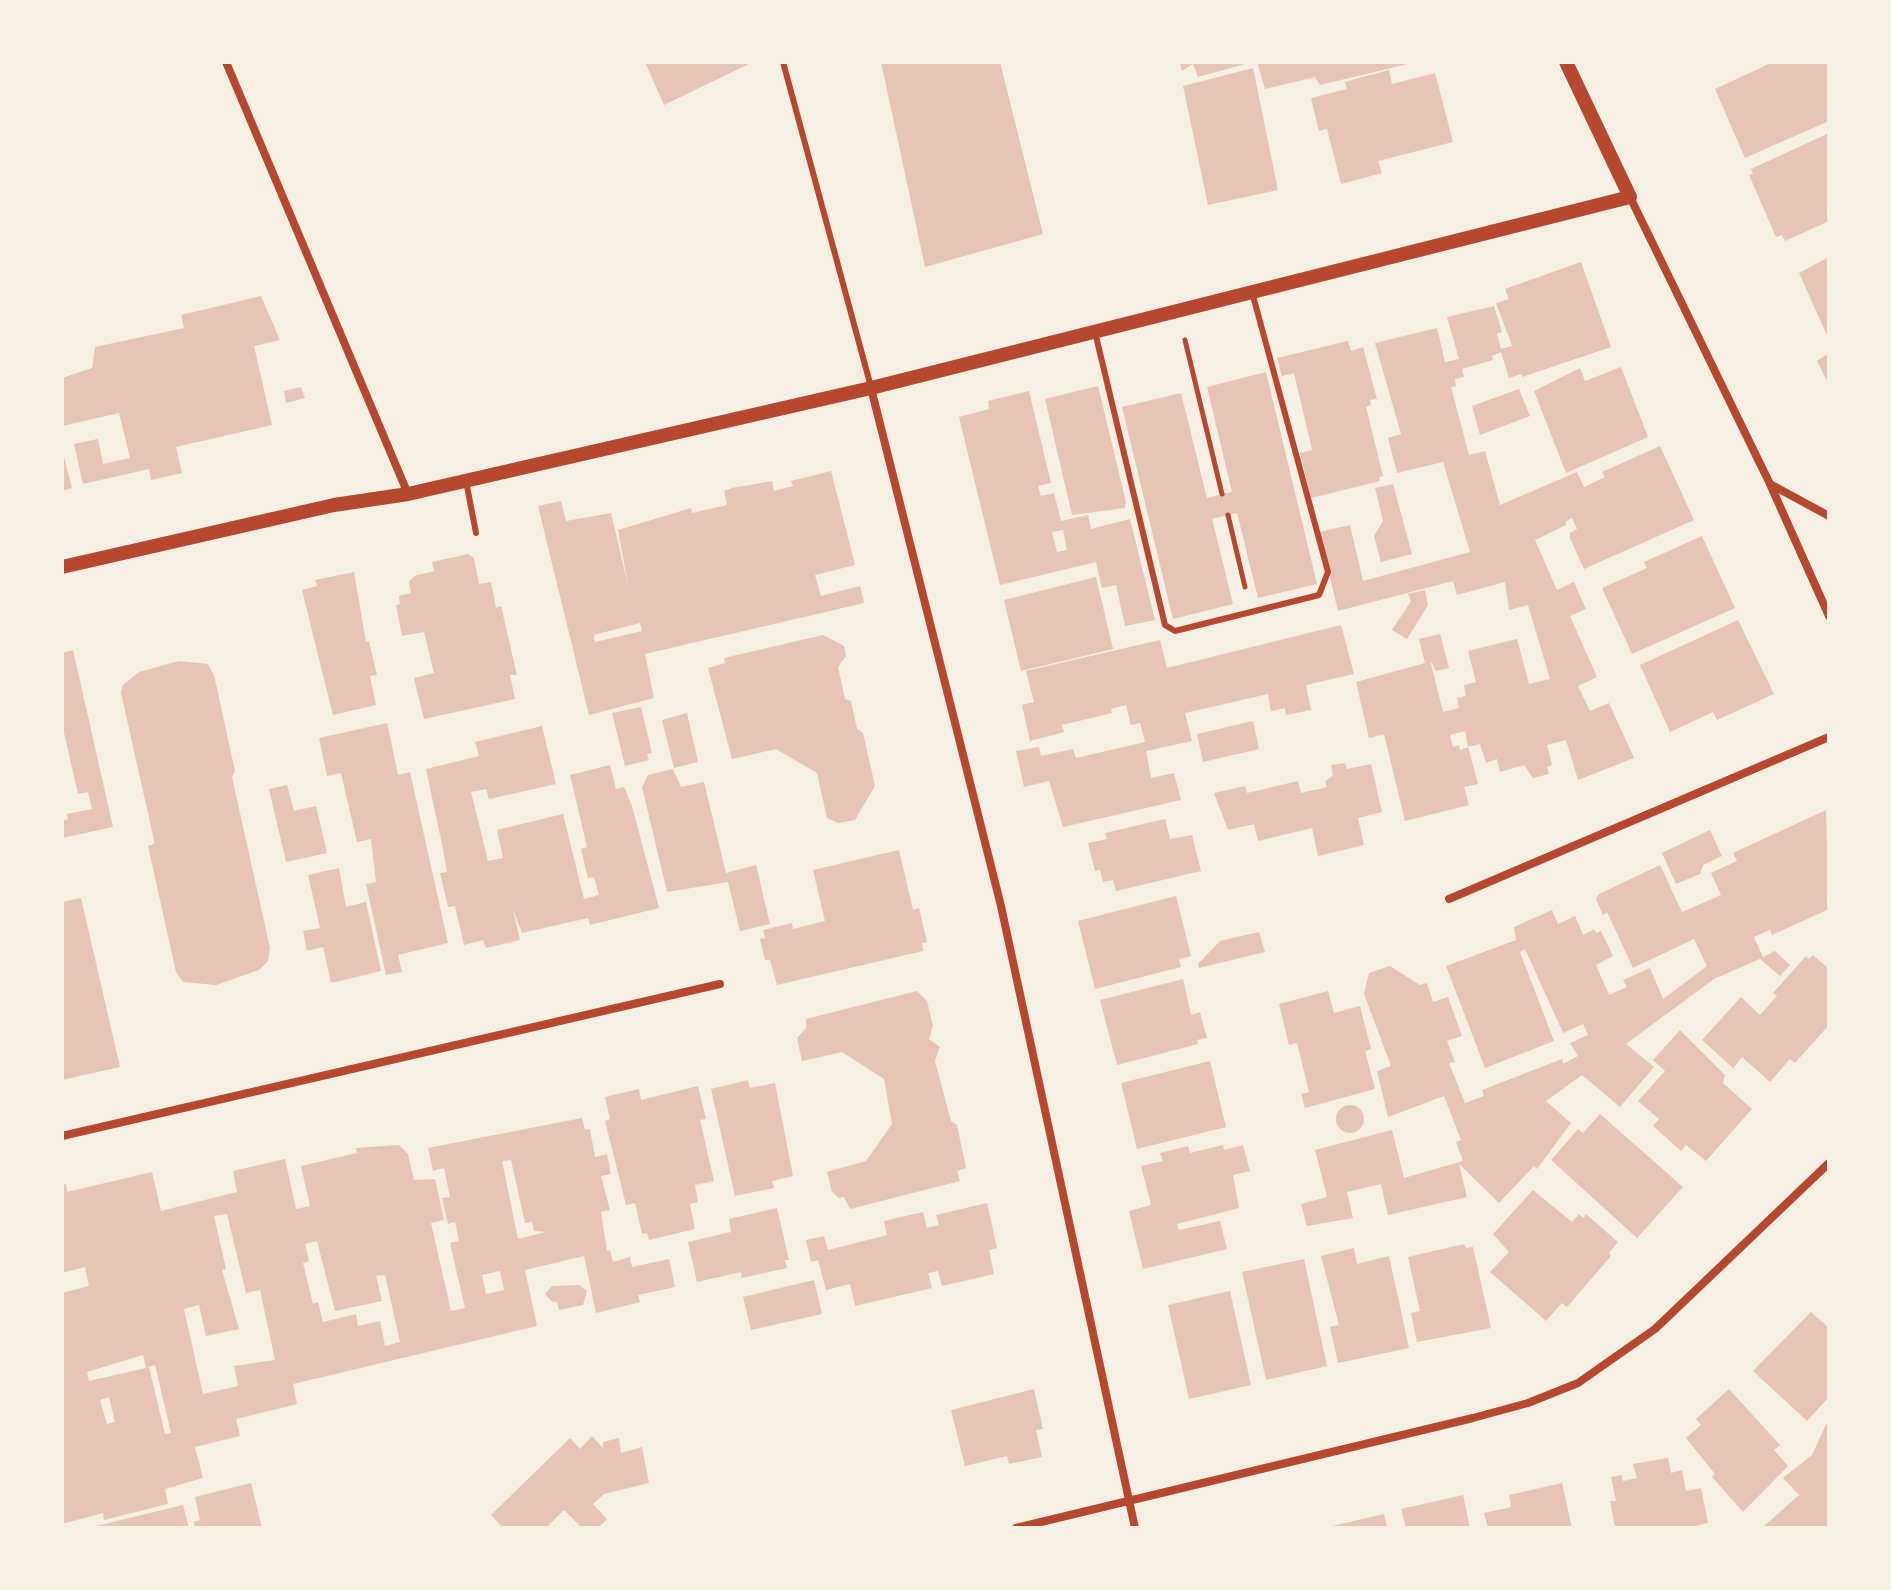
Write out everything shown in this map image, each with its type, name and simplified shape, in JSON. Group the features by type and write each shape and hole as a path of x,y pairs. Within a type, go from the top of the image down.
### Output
{"street":[{"path":"226,62 408,494"},
{"path":"1566,62 1770,484 1826,602 1829,616"},
{"path":"62,567 334,505 408,494 871,388 1630,197"},
{"path":"871,388 1001,906 1135,1528"},
{"path":"1770,484 1829,516"},
{"path":"1449,899 1829,737"},
{"path":"62,1136 720,984"},
{"path":"1016,1528 1501,1410 1578,1383 1655,1329 1829,1163"}],"lane":[{"path":"783,62 871,388"},
{"path":"1095,332 1165,625 1175,631 1319,595 1328,572 1252,292"},
{"path":"466,481 476,533"}],"path":[{"path":"1178,311 1222,494"},
{"path":"1228,515 1251,611"}],"building":[{"path":"645,62 753,62 664,105"},
{"path":"881,62 1000,62 1043,234 925,267"},
{"path":"1180,62 1249,63 1198,77 1193,64 1182,71"},
{"path":"1257,62 1412,63 1320,85 1315,77 1265,89"},
{"path":"1773,62 1829,62 1829,121 1745,158 1715,89"},
{"path":"1253,68 1278,190 1208,205 1183,86"},
{"path":"1389,70 1392,84 1435,73 1453,142 1378,161 1382,173 1341,184 1327,129 1319,131 1311,98 1347,89 1345,82"},
{"path":"1829,133 1829,221 1785,241 1782,235 1776,237 1749,175 1753,174 1751,169"},
{"path":"1829,257 1829,340 1799,273"},
{"path":"1581,262 1611,347 1522,377 1521,374 1509,378 1501,352 1492,356 1493,360 1462,369 1464,377 1455,379 1456,386 1451,387 1469,455 1485,451 1500,505 1577,472 1584,487 1605,477 1602,472 1660,446 1694,520 1584,569 1570,538 1570,533 1577,529 1572,518 1565,522 1566,525 1535,540 1557,590 1574,582 1586,609 1570,616 1597,677 1578,686 1590,711 1609,703 1634,758 1578,780 1566,740 1547,745 1552,765 1547,767 1549,774 1533,778 1524,765 1500,772 1497,759 1486,763 1480,744 1468,747 1478,784 1464,787 1469,805 1405,821 1384,734 1369,738 1356,682 1425,663 1419,639 1440,634 1449,668 1436,671 1430,660 1443,712 1459,708 1457,698 1466,696 1464,685 1476,682 1468,651 1517,639 1529,684 1550,679 1528,605 1509,610 1505,582 1457,595 1453,581 1338,611 1319,532 1350,525 1363,581 1470,552 1443,462 1397,473 1388,438 1401,434 1375,343 1437,328 1445,362 1459,359 1447,317 1494,306 1502,332 1497,334 1501,349 1512,346 1496,303 1509,299 1505,289","holes":["1465,731 1468,747 1460,750 1459,745 1453,747 1450,735"]},
{"path":"261,296 280,340 254,346 272,425 176,447 182,473 151,480 149,469 83,484 74,444 98,439 103,464 130,458 119,413 62,426 62,378 92,368 95,347 184,328 181,315"},
{"path":"1348,341 1351,351 1363,347 1377,399 1370,400 1371,405 1366,407 1383,476 1379,477 1380,481 1311,498 1300,453 1312,450 1294,373 1282,376 1277,358"},
{"path":"1829,353 1829,385 1817,361"},
{"path":"1621,367 1648,437 1566,473 1534,391 1580,368 1585,381"},
{"path":"1266,372 1317,584 1258,598 1237,513 1228,515 1212,519 1233,604 1173,619 1122,407 1181,393 1207,498 1232,492 1207,387"},
{"path":"1098,386 1125,508 1072,515 1045,399"},
{"path":"301,387 305,398 286,403 284,391"},
{"path":"1519,389 1530,416 1480,435 1472,406"},
{"path":"1029,391 1051,483 1038,486 1041,496 1054,493 1061,521 1088,515 1091,529 1130,519 1155,620 1125,626 1116,585 1102,588 1096,562 1000,585 959,417 989,409 988,401","holes":["1063,530 1067,550 1057,552 1052,532"]},
{"path":"62,449 72,488 62,491"},
{"path":"831,471 855,565 815,575 821,596 860,586 864,603 645,654 654,698 589,715 538,506 561,501 566,521 611,513 628,585 618,530 691,508 692,513 727,505 724,491 732,488 772,481 774,491 793,486 791,481","holes":["640,623 642,631 595,642 594,635"]},
{"path":"1393,484 1412,554 1381,562 1374,536 1383,521 1375,488"},
{"path":"1702,536 1735,608 1632,654 1602,588 1647,568 1644,562"},
{"path":"468,554 474,558 479,584 491,582 496,608 501,606 517,675 510,675 515,699 424,719 414,678 434,673 424,632 402,636 396,605 400,604 399,596 411,593 409,582 414,576 434,571 432,562"},
{"path":"354,572 366,642 369,641 377,675 370,676 376,705 333,715 302,590 317,586 315,580"},
{"path":"1096,577 1113,649 1021,671 1004,600"},
{"path":"1425,590 1428,605 1407,639 1392,630 1411,601 1408,594"},
{"path":"1738,620 1774,694 1717,720 1713,712 1670,732 1640,665"},
{"path":"1341,625 1354,674 1306,685 1311,710 1286,715 1285,708 1271,711 1268,694 1185,713 1192,741 1146,751 1151,778 1174,773 1181,800 1063,827 1049,781 1024,787 1016,751 1039,747 1041,756 1073,749 1076,758 1145,742 1140,723 1131,725 1126,705 1111,709 1112,713 1062,725 1064,732 1030,741 1022,705 1034,702 1026,671 1160,640 1167,668"},
{"path":"823,635 844,646 846,656 838,667 845,699 851,701 857,729 863,733 875,786 855,820 838,823 827,818 817,773 776,749 732,759 708,668 725,663 724,658"},
{"path":"73,650 113,827 62,838 62,821 68,819 67,814 92,809 88,792 78,794 62,724 62,653"},
{"path":"179,661 208,664 214,675 235,771 232,777 270,948 268,961 259,970 216,985 183,982 176,972 148,846 154,844 154,840 121,693 123,685 139,672"},
{"path":"641,707 652,753 647,754 649,760 625,766 612,713"},
{"path":"687,713 698,762 674,768 662,720"},
{"path":"1253,721 1259,749 1203,762 1197,734"},
{"path":"387,723 398,775 410,772 448,943 398,955 402,972 386,975 366,884 376,882 371,839 357,842 341,773 327,776 319,738"},
{"path":"542,726 556,784 489,799 486,789 471,792 488,861 503,858 497,830 563,814 584,899 599,895 594,877 588,878 581,849 587,847 570,775 610,765 616,789 624,787 632,806 659,908 590,925 588,918 522,933 513,909 520,940 486,948 483,940 464,945 455,906 448,907 440,873 447,872 426,769 479,756 475,742"},
{"path":"1345,763 1347,769 1371,764 1382,812 1358,818 1364,845 1318,856 1312,828 1258,841 1254,824 1228,830 1214,793 1245,786 1247,793 1298,781 1301,793 1327,787 1325,782 1333,775 1331,765"},
{"path":"673,769 681,787 704,782 726,873 756,865 770,924 740,931 728,882 667,892 642,787 648,775"},
{"path":"287,785 294,811 316,806 327,853 286,862 269,789"},
{"path":"1826,810 1829,909 1772,935 1770,930 1754,937 1763,957 1775,951 1790,965 1780,976 1760,959 1714,979 1626,1044 1654,1067 1620,1107 1582,1075 1546,1101 1571,1123 1537,1169 1534,1166 1499,1203 1459,1164 1467,1197 1388,1215 1381,1184 1347,1192 1353,1218 1307,1226 1301,1204 1327,1197 1315,1150 1392,1130 1404,1178 1463,1161 1456,1142 1461,1140 1444,1096 1388,1117 1377,1071 1391,1066 1364,994 1369,973 1390,966 1420,985 1427,983 1433,1002 1448,997 1462,1036 1447,1041 1455,1062 1449,1063 1465,1103 1484,1096 1482,1090 1562,1059 1563,1064 1578,1056 1570,1043 1588,1035 1583,1024 1563,1033 1525,949 1520,952 1554,1041 1485,1068 1446,966 1516,940 1514,927 1552,910 1558,924 1575,916 1583,935 1594,929 1596,933 1601,931 1613,956 1596,965 1609,995 1627,987 1623,980 1650,968 1663,999 1707,966 1694,939 1633,968 1607,912 1603,915 1596,899 1599,894 1660,865 1682,912 1721,895 1711,873 1737,861 1733,853"},
{"path":"1165,819 1170,839 1192,835 1201,871 1116,891 1113,880 1103,882 1100,870 1095,871 1088,843 1107,839 1105,833"},
{"path":"1710,830 1722,856 1703,865 1700,874 1676,884 1662,853"},
{"path":"899,850 913,910 919,908 927,942 922,943 923,951 777,985 770,960 765,960 760,939 765,938 763,930 792,923 793,929 825,921 813,870"},
{"path":"339,868 346,907 366,902 381,971 331,983 323,947 307,951 303,931 320,928 308,875"},
{"path":"1176,896 1191,956 1179,959 1181,967 1095,989 1078,921"},
{"path":"81,898 120,1067 62,1080 62,902"},
{"path":"1259,932 1265,952 1199,968 1198,964 1220,941"},
{"path":"1813,955 1829,969 1829,1025 1795,1063 1790,1059 1770,1082 1742,1057 1733,1068 1702,1040 1741,997 1760,1015 1777,996 1773,993 1806,956 1809,959"},
{"path":"1183,979 1191,1015 1200,1012 1207,1038 1197,1040 1198,1044 1117,1065 1100,1000"},
{"path":"917,991 927,1001 933,1026 929,1039 940,1047 935,1061 951,1121 957,1125 966,1168 957,1171 960,1181 850,1209 844,1197 839,1198 832,1192 827,1172 866,1161 892,1124 884,1079 842,1052 802,1061 797,1038 806,1028 806,1019"},
{"path":"1328,991 1334,1013 1360,1006 1371,1049 1365,1051 1375,1089 1305,1108 1301,1094 1309,1092 1297,1043 1289,1045 1279,1004"},
{"path":"1680,1030 1725,1075 1723,1083 1752,1109 1706,1161 1686,1145 1681,1151 1653,1126 1659,1119 1638,1101 1665,1071 1653,1060"},
{"path":"1210,1061 1226,1127 1137,1149 1121,1083"},
{"path":"748,1080 750,1088 775,1083 793,1176 772,1181 774,1188 735,1196 711,1089"},
{"path":"698,1086 706,1119 700,1120 714,1181 695,1185 698,1202 690,1204 695,1229 649,1240 647,1233 642,1234 635,1203 626,1205 605,1121 610,1119 605,1097 639,1089 641,1100"},
{"path":"1350,1105 1360,1109 1364,1119 1360,1129 1350,1133 1340,1129 1336,1119 1340,1109"},
{"path":"1600,1114 1683,1187 1637,1238 1551,1160 1578,1129 1583,1133"},
{"path":"582,1118 585,1130 590,1129 595,1157 607,1154 611,1174 601,1176 610,1210 601,1212 607,1251 610,1250 613,1262 630,1257 632,1267 669,1259 675,1287 638,1295 640,1302 596,1313 584,1256 525,1270 537,1326 293,1384 297,1404 236,1419 240,1436 195,1447 203,1478 165,1489 168,1504 104,1520 103,1513 62,1524 62,1293 89,1286 85,1267 62,1273 62,1185 66,1184 67,1192 152,1172 161,1211 237,1192 233,1171 285,1159 296,1209 310,1206 301,1166 357,1153 356,1148 399,1145 408,1154 414,1180 435,1179 444,1220 431,1223 451,1311 465,1308 450,1243 459,1241 455,1222 448,1224 442,1198 450,1197 444,1168 433,1171 428,1148","holes":["511,1160 525,1223 532,1222 534,1231 546,1232 518,1239 502,1161","227,1214 246,1293 260,1290 275,1360 234,1366 238,1386 203,1394 184,1309 199,1305 206,1336 239,1329 222,1270 226,1269 214,1216","317,1241 335,1311 382,1301 376,1276 385,1275 400,1342 385,1346 380,1321 358,1326 356,1314 323,1322 318,1302 313,1304 303,1263 309,1261 305,1244","500,1271 504,1290 486,1294 482,1275","143,1355 146,1368 89,1381 87,1372","155,1365 171,1433 165,1434 149,1367","109,1397 115,1422 107,1424 100,1400"]},
{"path":"1223,1145 1224,1150 1243,1145 1250,1171 1233,1175 1239,1208 1177,1224 1179,1230 1220,1221 1227,1249 1143,1269 1129,1211 1151,1205 1141,1166 1163,1161 1160,1153 1188,1146 1190,1153"},
{"path":"1533,1190 1572,1222 1579,1214 1583,1218 1586,1214 1618,1242 1609,1253 1611,1256 1567,1307 1562,1303 1546,1321 1490,1272 1509,1252 1493,1234"},
{"path":"987,1203 997,1248 989,1250 994,1274 942,1286 938,1271 928,1273 932,1288 855,1306 850,1284 826,1290 818,1260 811,1262 806,1240 824,1236 828,1250 887,1235 884,1221 923,1212 927,1228 939,1225 936,1215"},
{"path":"777,1208 789,1260 785,1260 787,1268 742,1278 741,1272 697,1282 688,1242 731,1232 729,1219"},
{"path":"1464,1244 1466,1248 1473,1247 1491,1328 1417,1342 1411,1313 1420,1311 1408,1257"},
{"path":"1354,1248 1357,1264 1389,1256 1409,1348 1338,1363 1330,1327 1339,1325 1321,1256"},
{"path":"1304,1259 1327,1366 1266,1380 1242,1272"},
{"path":"814,1280 822,1314 751,1330 743,1297"},
{"path":"579,1285 587,1291 583,1305 559,1310 557,1302 551,1301 545,1294 552,1286"},
{"path":"1230,1291 1251,1385 1189,1399 1168,1305"},
{"path":"1811,1312 1829,1328 1829,1397 1807,1421 1753,1371"},
{"path":"1034,1389 1043,1429 1036,1430 1042,1457 1009,1464 1007,1456 965,1466 951,1410"},
{"path":"1729,1389 1780,1445 1774,1450 1788,1466 1743,1512 1712,1477 1715,1474 1686,1438 1701,1425 1696,1419"},
{"path":"1829,1418 1829,1528 1762,1528 1799,1495 1783,1478 1812,1455"},
{"path":"592,1436 603,1448 603,1442 619,1438 621,1453 642,1447 649,1483 604,1494 593,1504 607,1519 598,1528 582,1528 564,1510 546,1528 503,1528 491,1515 570,1438 580,1449"},
{"path":"1668,1458 1671,1473 1682,1470 1686,1491 1701,1488 1708,1523 1687,1528 1615,1528 1610,1501 1616,1501 1611,1477 1622,1475 1623,1481 1637,1478 1633,1464"},
{"path":"251,1483 262,1528 195,1528 194,1522 200,1520 195,1497"},
{"path":"1562,1483 1572,1528 1488,1528 1484,1513 1511,1507 1509,1495"},
{"path":"1463,1495 1470,1528 1406,1528 1401,1509"},
{"path":"183,1505 189,1528 92,1528 92,1527"},
{"path":"1384,1514 1387,1528 1328,1528 1328,1527"}]}
